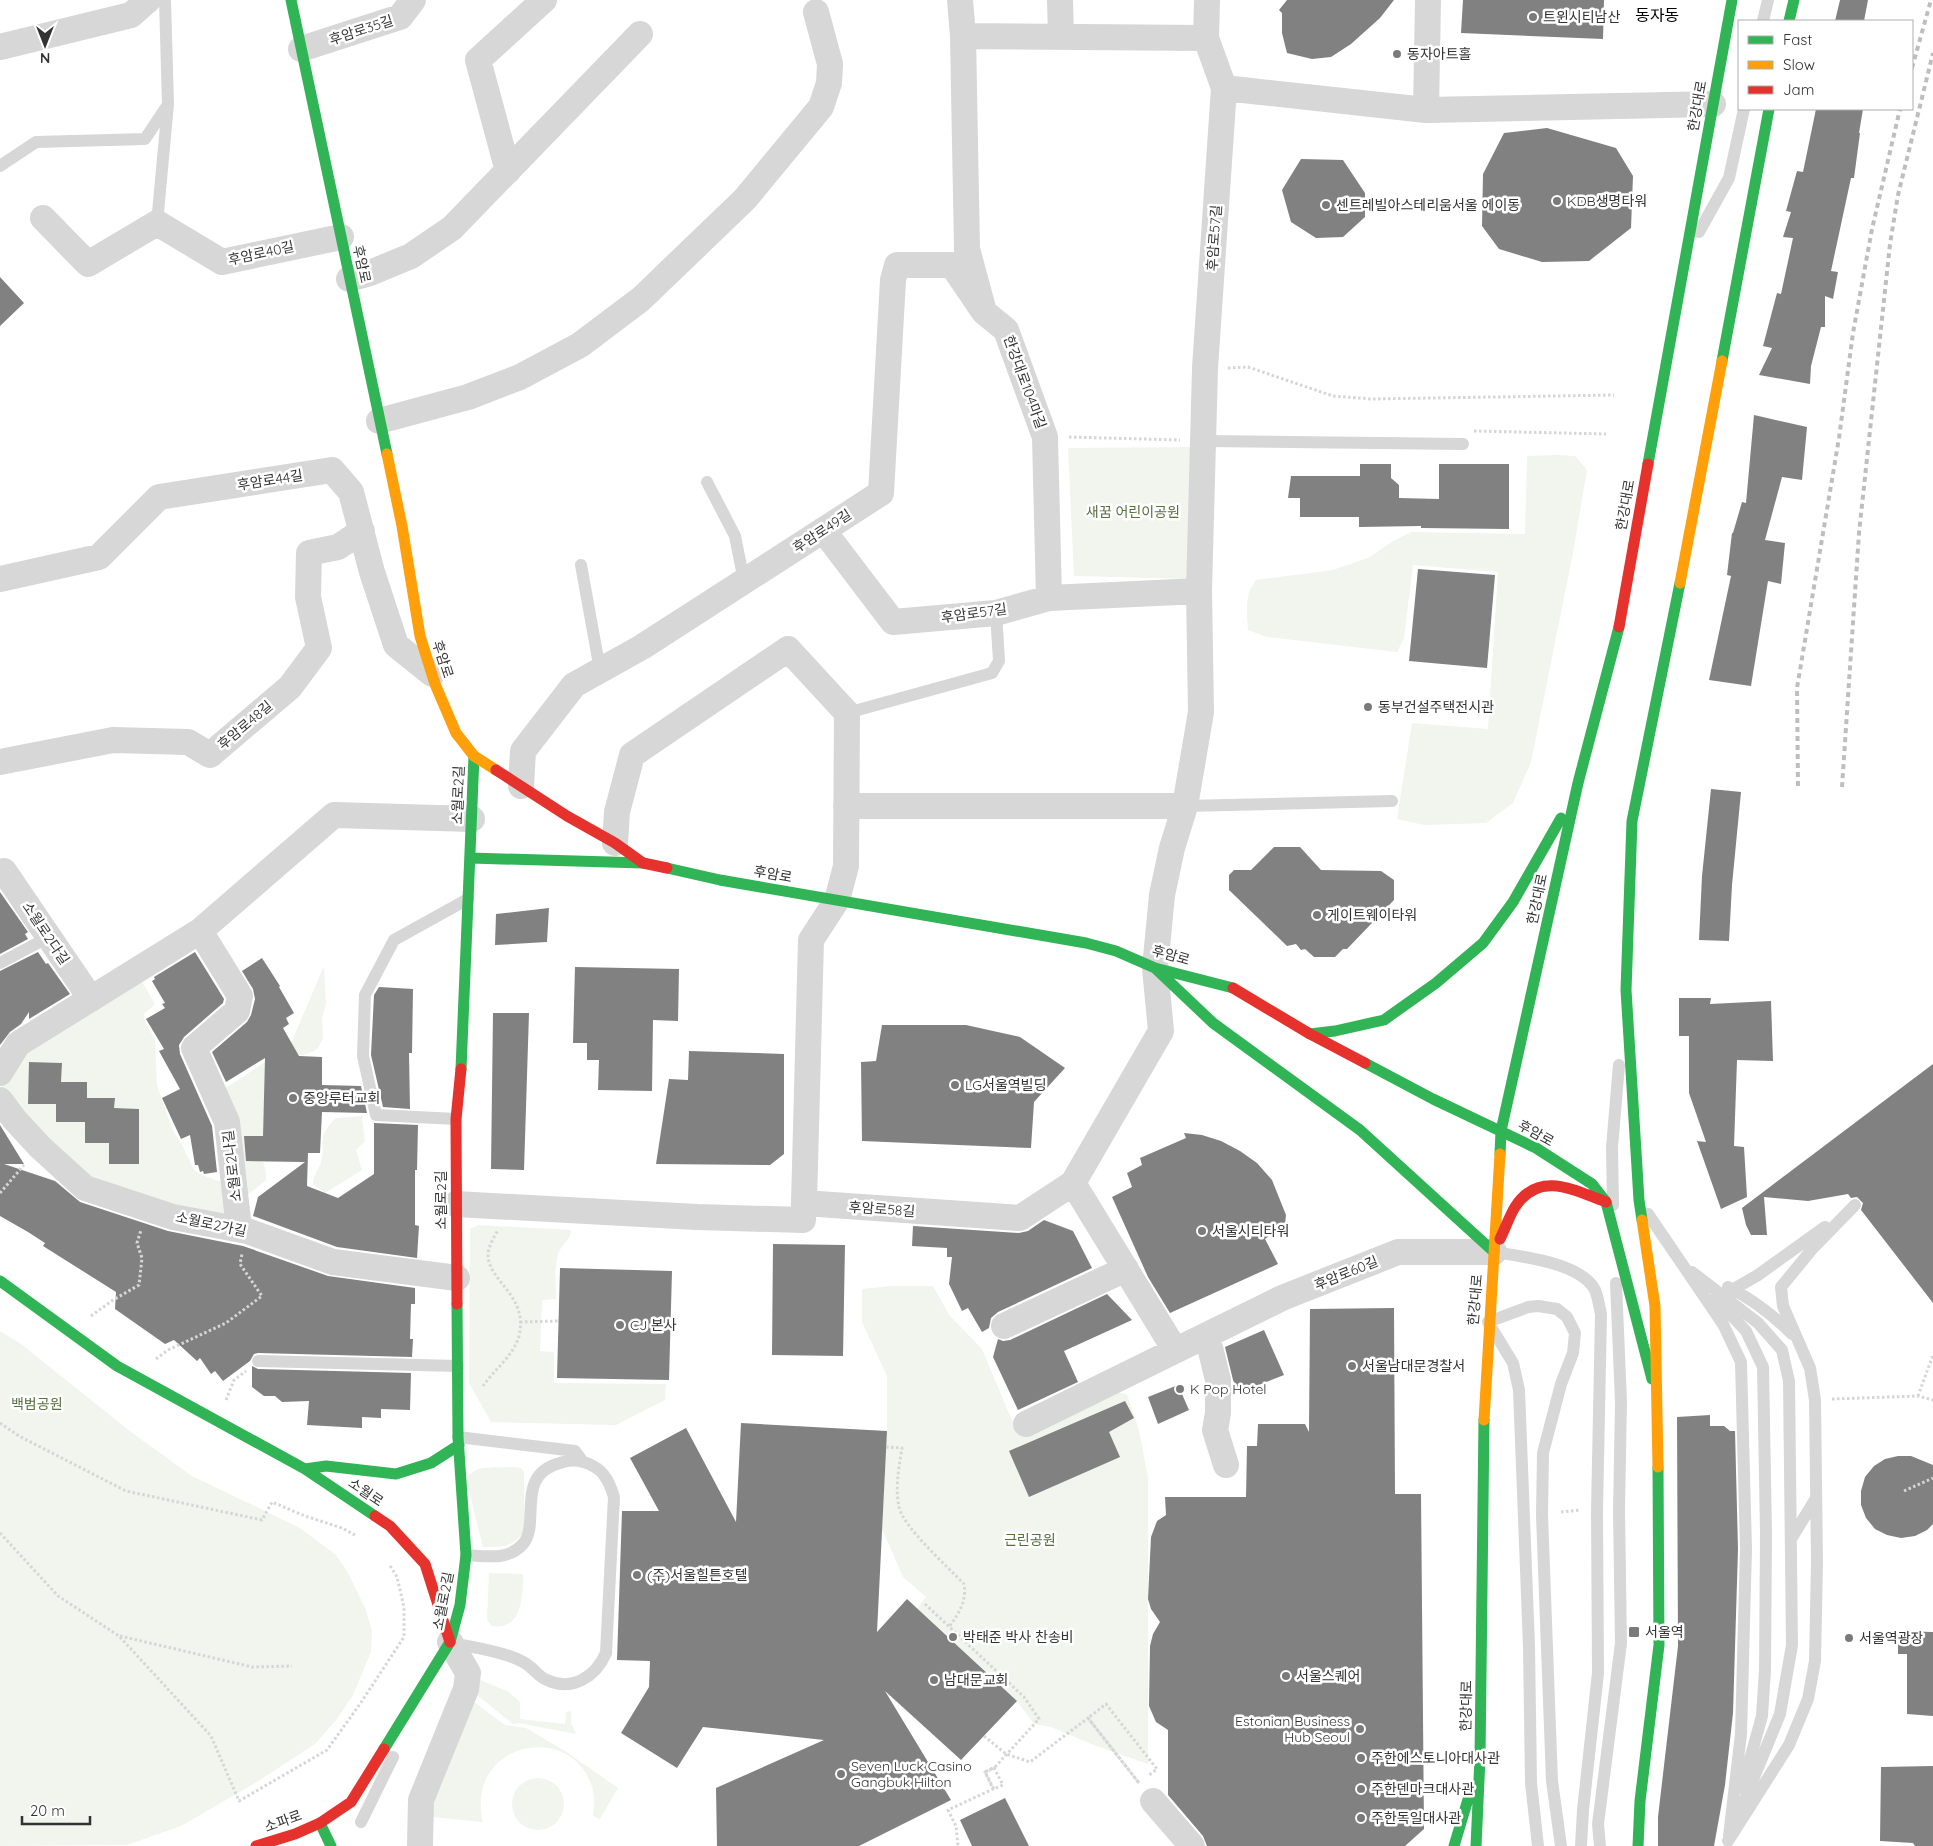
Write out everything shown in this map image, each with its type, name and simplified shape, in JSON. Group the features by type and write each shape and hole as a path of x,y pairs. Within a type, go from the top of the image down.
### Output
{"main road":[{"name":"후암로","path":"291,0 402,526 420,636 432,674 456,733 474,756 567,816 615,842 643,863 720,880 1086,943 1116,950 1155,968 1229,986 1310,1034 1433,1099 1536,1148 1592,1184 1606,1202 1658,1402"},
{"name":"한강대로","path":"1476,1846 1479,1817 1484,1404 1501,1131 1578,783 1617,635 1732,0"},
{"path":"1789,20 1794,0"},
{"path":"1638,1846 1640,1801 1659,1645 1658,1402 1655,1306 1639,1200 1626,990 1632,821 1669,642 1770,110"},
{"name":"소월로2길","path":"450,1642 460,1605 466,1555 458,1441 456,1119 462,1056 474,756"},
{"path":"1310,1034 1335,1032 1384,1020 1436,983 1484,943 1513,902 1531,872 1567,808 1578,783"},
{"path":"471,858 643,863"},
{"path":"1155,968 1213,1023 1360,1130 1494,1252 1516,1206 1524,1196 1535,1188 1546,1184 1558,1185 1606,1202"},
{"name":"소월로","path":"0,1281 117,1366 305,1469 390,1526 425,1564 450,1642"},
{"path":"305,1469 326,1466 396,1474 431,1463 458,1441"},
{"path":"331,1846 320,1823 351,1802 450,1642"},
{"path":"1454,1846 1480,1758"},
{"name":"한강대로","path":"1479,1817 1486,1846"},
{"name":"소파로","path":"256,1846 295,1834 320,1823"},
{"path":"295,1834 300,1846"}],"street":[{"path":"0,47 131,15 148,0"},
{"name":"후암로35길","path":"301,49 400,17 413,0"},
{"path":"508,171 478,60 544,0"},
{"path":"960,0 963,36 967,249 984,312"},
{"path":"1060,0 1061,37"},
{"name":"후암로57길","path":"1155,968 1162,895 1172,848 1185,806 1201,712 1199,591 1205,368 1224,88 1206,38 1207,0"},
{"path":"1426,110 1428,0"},
{"path":"379,421 468,396 520,377 580,345 641,299 745,199 821,107 829,83 830,64 816,12"},
{"path":"349,279 411,256 452,228 640,34"},
{"path":"963,36 1206,38"},
{"path":"1224,88 1426,110 1713,104"},
{"path":"42,218 88,264 157,223"},
{"name":"후암로40길","path":"157,223 222,262 341,237"},
{"name":"후암로49길","path":"521,786 523,751 574,685 642,647 881,493 893,280 897,265 952,265 984,312"},
{"name":"한강대로104마길","path":"984,312 1006,330 1045,437 1049,598"},
{"name":"후암로44길","path":"0,579 100,557 158,497 332,470 352,492 372,572 396,645 432,674"},
{"name":"후암로57길","path":"823,530 893,622 996,613 1049,598 1199,591"},
{"name":"후암로48길","path":"0,762 113,740 188,742 210,755 290,687 319,648 308,597 309,554 338,547 362,531"},
{"path":"456,1204 697,1217 803,1220 811,940 837,900 846,866 847,713 788,649 632,755 617,812 615,842"},
{"path":"846,806 1185,806"},
{"path":"0,1073 18,1044 200,931 334,815 472,819"},
{"name":"소월로2다길","path":"0,873 4,871 91,1000"},
{"name":"소월로2나길","path":"200,931 240,996 237,1012 194,1048 227,1122 243,1230"},
{"name":"후암로58길","path":"804,1203 1020,1218 1073,1183 1161,1032 1155,968"},
{"name":"소월로2가길","path":"0,1100 15,1120 40,1147 85,1188 173,1217 243,1230 333,1262 457,1278"},
{"path":"1073,1183 1175,1350"},
{"name":"후암로60길","path":"1026,1424 1282,1298 1398,1252 1494,1252"},
{"path":"1004,1326 1126,1268"},
{"path":"1207,1335 1218,1380 1218,1413 1215,1430 1226,1465"},
{"path":"420,1846 421,1800 466,1689 468,1674 450,1642"},
{"path":"1146,1792 1192,1846"}],"lane":[{"path":"157,223 168,104 165,0"},
{"path":"1763,20 1768,0"},
{"path":"0,166 36,142 145,139 168,104"},
{"path":"1686,254 1729,178 1744,110"},
{"path":"1204,441 1463,444"},
{"path":"707,482 735,536 744,581"},
{"path":"581,565 600,670"},
{"path":"847,713 992,673 999,661 996,613"},
{"path":"1185,806 1392,801"},
{"path":"456,1119 376,1115 364,1056 365,994 394,940 468,899"},
{"path":"0,963 49,937"},
{"path":"1600,1846 1598,1824 1621,1643 1619,1510 1621,1402 1612,1147 1626,990"},
{"path":"1639,1200 1722,1324 1741,1362 1746,1549 1741,1734 1728,1844"},
{"path":"1728,1844 1789,1745 1808,1699 1815,1661 1814,1400 1810,1368 1783,1306 1781,1287 1813,1248 1855,1205 1758,1275 1732,1290"},
{"path":"1494,1252 1532,1258 1580,1273 1595,1288 1602,1314 1597,1511 1598,1673 1583,1810 1581,1846"},
{"path":"1683,1266 1750,1299 1777,1319 1796,1338"},
{"path":"1683,1266 1758,1323 1782,1350 1789,1381 1792,1645 1780,1714 1728,1844"},
{"path":"1683,1266 1746,1331 1763,1367 1766,1532 1765,1670 1762,1716 1728,1844"},
{"path":"1538,1846 1531,1783 1529,1646 1519,1390 1513,1363 1488,1322 1528,1307 1538,1306 1557,1309 1567,1318 1574,1332 1573,1353 1561,1384 1543,1453 1542,1479 1552,1782 1561,1846"},
{"path":"258,1361 458,1366"},
{"path":"458,1441 575,1451 583,1462"},
{"path":"351,1802 361,1822 450,1642 510,1656 529,1665 537,1674 548,1681 566,1684 583,1680 594,1674 601,1664 606,1653 614,1497 604,1474 594,1466 583,1462 569,1460 555,1464 543,1472 534,1483 530,1497 528,1536 522,1545 504,1557 466,1555"},
{"path":"1791,1540 1815,1500"}],"path":[{"path":"1205,368 1248,367 1333,396 1372,399 1614,395"},
{"path":"1466,431 1606,434"},
{"path":"1045,437 1204,441"},
{"path":"0,1193 29,1159"},
{"path":"480,1390 507,1358 519,1337 520,1322 516,1300 490,1265 488,1254 500,1226"},
{"path":"135,1376 168,1350 226,1323 262,1296 240,1264 243,1230"},
{"path":"113,1300 139,1286 142,1258 137,1243"},
{"path":"520,1322 558,1321"},
{"path":"1918,1396 1933,1355"},
{"path":"217,1422 234,1380 258,1361"},
{"path":"1832,1399 1918,1396 1933,1400"},
{"path":"0,1423 27,1440 126,1491 262,1520 272,1502 305,1516 342,1528 356,1536"},
{"path":"886,1447 902,1448 896,1491 899,1509 909,1526 964,1584 966,1594 961,1610 949,1627"},
{"path":"1904,1491 1933,1478"},
{"path":"1561,1512 1580,1511"},
{"path":"1,1536 58,1596 119,1636 211,1736 238,1801 327,1750 404,1637 404,1607 397,1577 387,1562"},
{"path":"925,1604 1024,1697 1039,1719 995,1767 990,1769 986,1772 994,1789 1003,1785 994,1768 990,1770 985,1772 993,1789 948,1810 956,1826 958,1846"},
{"path":"119,1636 252,1668 292,1666"},
{"path":"984,1736 1006,1754 1030,1762 1106,1704 1157,1769 1146,1792 1088,1718"}],"green space":[{"name":"새꿈 어린이공원","path":"1198,447 1190,579 1074,576 1068,448"},
{"path":"1527,456 1575,456 1587,470 1573,553 1531,762 1513,803 1486,823 1424,825 1397,819 1412,723 1488,729 1498,572 1413,565 1404,638 1397,652 1267,637 1248,630 1247,604 1252,586 1256,580 1333,570 1370,557 1393,541 1412,532 1525,534"},
{"path":"324,966 326,1004 322,1018 323,1038 318,1048 314,1051 303,1055 286,1055"},
{"path":"139,976 155,1004 144,1014 144,1019 155,1040 157,1085 172,1129 194,1170 229,1185 233,1213 221,1221 85,1181 2,1089 0,1081 18,1050","holes":["29,1062 62,1063 61,1082 87,1082 87,1098 114,1098 114,1108 139,1109 139,1164 109,1143 85,1143 85,1122 56,1104 29,1104"]},
{"path":"265,1062 263,1136 251,1161 263,1162 266,1180 243,1199 221,1091"},
{"path":"363,1116 365,1141 356,1150 362,1170 325,1193 313,1184 321,1162 323,1139 326,1130 336,1118"},
{"path":"478,1225 571,1230 571,1234 558,1254 556,1299 542,1300 540,1351 554,1352 554,1383 666,1384 665,1400 616,1425 491,1422 469,1383 470,1229"},
{"name":"근린공원","path":"891,1286 933,1286 950,1316 982,1349 1013,1423 1087,1387 1127,1394 1139,1430 1148,1477 1148,1764 1051,1727 1034,1724 1017,1701 917,1608 926,1597 903,1577 882,1529 887,1431 887,1376 862,1322 862,1289"},
{"name":"백범공원","path":"0,1331 21,1344 131,1432 192,1476 300,1528 336,1555 348,1573 366,1610 372,1631 371,1652 353,1695 337,1719 315,1744 257,1782 181,1826 127,1845 0,1846"},
{"path":"521,1468 524,1472 524,1530 512,1543 483,1547 466,1480 469,1475 479,1469"},
{"path":"489,1573 523,1574 519,1610 510,1623 502,1626 492,1626 487,1620"},
{"path":"478,1679 509,1692 520,1702 520,1719 565,1724 566,1712 571,1711 571,1723 576,1734 519,1723 513,1724 477,1695"},
{"path":"473,1701 505,1725 526,1728 565,1751 618,1788 600,1819 593,1816 593,1790 582,1768 565,1754 545,1748 524,1749 504,1758 489,1773 481,1794 483,1822 432,1817 431,1795"},
{"path":"538,1778 548,1780 556,1786 562,1794 564,1804 562,1814 556,1822 548,1828 538,1830 528,1828 520,1822 514,1814 512,1804 514,1794 520,1786 528,1780"}],"building":[{"path":"1287,0 1394,0 1380,18 1351,44 1331,57 1312,59 1287,53 1282,33 1282,13 1279,10"},
{"name":"트윈시티남산","path":"1463,0 1604,0 1603,39 1461,33"},
{"path":"1840,0 1868,0 1864,20 1835,20"},
{"path":"1816,110 1863,110 1854,178 1851,178 1831,271 1838,272 1833,299 1825,296 1825,327 1821,327 1811,366 1810,384 1759,375 1772,348 1763,346 1777,293 1781,294 1793,238 1783,237 1791,212 1786,211 1797,171 1803,172"},
{"name":"KDB생명타워","path":"1547,128 1616,148 1633,176 1631,228 1589,261 1542,262 1499,249 1482,226 1483,174 1504,133"},
{"name":"센트레빌아스테리움서울 에이동","path":"1301,159 1343,160 1365,193 1365,217 1343,237 1316,238 1291,222 1282,190"},
{"path":"0,277 24,303 0,326"},
{"path":"1754,415 1807,427 1802,480 1782,477 1765,540 1785,543 1781,584 1768,581 1751,686 1709,680 1731,576 1727,575 1732,533 1742,502 1746,503"},
{"path":"1360,464 1391,464 1391,478 1399,485 1399,498 1439,499 1439,464 1509,464 1509,529 1421,528 1421,526 1359,527 1359,517 1300,517 1300,498 1288,498 1291,476 1360,476"},
{"path":"1418,569 1495,575 1487,668 1409,661"},
{"path":"1711,789 1741,792 1732,885 1729,941 1699,940 1702,876"},
{"name":"게이트웨이타워","path":"1274,847 1300,847 1321,870 1381,871 1394,880 1394,900 1347,949 1343,949 1335,957 1314,957 1305,949 1301,950 1296,944 1287,946 1229,890 1229,875 1234,870 1251,870"},
{"path":"0,892 28,932 25,934 28,939 0,954"},
{"path":"549,908 547,942 495,945 496,914"},
{"path":"38,952 70,994 29,1019 29,1012 21,1024 10,1032 0,1045 0,971"},
{"path":"195,952 224,999 223,1003 184,1037 179,1045 180,1054 212,1126 217,1172 204,1174 203,1171 200,1172 198,1165 195,1165 190,1135 181,1139 162,1098 180,1089 159,1051 164,1049 146,1019 165,1008 162,1004 165,1003 152,981 155,979 154,977"},
{"path":"262,958 294,1013 286,1018 289,1024 283,1028 299,1056 322,1057 322,1085 361,1086 367,1113 322,1112 320,1153 308,1153 307,1186 338,1198 374,1174 374,1123 418,1125 417,1170 415,1170 415,1225 419,1226 417,1258 337,1247 253,1216 258,1197 305,1162 246,1161 244,1136 263,1136 265,1058 226,1082 212,1052 247,1022 251,1015 255,999 253,989 242,971"},
{"path":"575,967 679,969 678,1021 653,1020 652,1091 598,1090 599,1060 587,1060 587,1043 573,1043"},
{"path":"379,987 413,989 412,1053 409,1053 410,1109 383,1107 371,1055 374,995"},
{"path":"1679,998 1711,998 1710,1004 1771,1001 1773,1061 1737,1060 1734,1146 1744,1147 1747,1197 1721,1209 1697,1141 1706,1142 1689,1093 1689,1036 1679,1036"},
{"path":"493,1013 529,1013 524,1170 491,1169"},
{"name":"LG서울역빌딩","path":"882,1025 966,1025 1020,1037 1065,1068 1034,1102 1031,1148 862,1141 861,1062 876,1061"},
{"path":"689,1051 784,1054 784,1154 770,1165 656,1164 669,1079 688,1080"},
{"path":"29,1062 62,1063 61,1082 87,1082 87,1098 115,1098 114,1108 139,1109 139,1164 109,1164 109,1143 85,1143 85,1122 56,1122 56,1104 28,1104"},
{"path":"1933,1064 1933,1303 1861,1210 1863,1203 1857,1197 1851,1198 1848,1194 1808,1201 1764,1197 1767,1235 1751,1235 1746,1225 1742,1208"},
{"path":"0,1125 24,1164 4,1164 55,1181 80,1202 168,1231 243,1246 328,1276 415,1288 415,1304 411,1304 410,1339 413,1339 412,1357 258,1353 254,1354 250,1361 223,1381 215,1371 211,1374 200,1358 197,1361 174,1340 165,1344 115,1309 116,1292 43,1246 45,1243 0,1216"},
{"name":"서울시티타워","path":"1184,1133 1202,1135 1221,1141 1257,1163 1272,1180 1286,1215 1285,1224 1265,1239 1278,1264 1170,1313 1148,1277 1112,1197 1132,1187 1127,1173 1142,1165 1140,1158 1186,1138"},
{"path":"1044,1220 1073,1231 1092,1268 998,1312 991,1318 989,1328 982,1332 968,1308 962,1311 949,1284 952,1257 947,1257 947,1248 912,1246 913,1226 1019,1233 1028,1231"},
{"path":"773,1244 845,1245 843,1356 772,1355"},
{"name":"CJ 본사","path":"560,1268 672,1271 669,1380 557,1378"},
{"path":"1107,1294 1132,1320 1064,1351 1078,1382 1018,1410 993,1357 998,1339 1003,1341 1010,1340"},
{"name":"서울스퀘어","path":"1394,1308 1395,1494 1421,1494 1424,1829 1405,1846 1207,1846 1203,1836 1168,1795 1168,1730 1156,1722 1149,1706 1150,1646 1153,1634 1160,1622 1151,1609 1148,1599 1151,1537 1157,1521 1166,1515 1165,1497 1246,1497 1247,1446 1257,1446 1258,1424 1305,1424 1309,1432 1310,1309"},
{"path":"1264,1330 1284,1375 1239,1393 1233,1380 1225,1347"},
{"path":"252,1366 258,1369 411,1373 410,1410 381,1409 381,1418 362,1417 362,1428 307,1425 309,1401 282,1402 275,1396 264,1396 252,1387"},
{"path":"1178,1385 1189,1410 1158,1424 1148,1397"},
{"path":"1125,1401 1134,1418 1109,1432 1120,1457 1029,1497 1009,1451"},
{"path":"1710,1415 1710,1426 1724,1426 1730,1431 1735,1431 1738,1549 1733,1713 1725,1785 1714,1846 1658,1846 1658,1817 1678,1646 1677,1417"},
{"path":"741,1423 887,1431 877,1632 907,1599 1017,1701 961,1760 885,1691 951,1800 859,1846 717,1846 716,1788 824,1740 703,1727 677,1768 621,1733 649,1687 650,1661 617,1660 622,1511 659,1511 630,1458 686,1428 736,1522"},
{"path":"1911,1456 1933,1465 1933,1524 1927,1530 1915,1536 1901,1538 1887,1535 1875,1529 1866,1518 1861,1505 1861,1491 1865,1477 1874,1466 1885,1459"},
{"path":"1898,1631 1933,1632 1933,1716 1907,1714 1907,1654 1898,1654"},
{"path":"1933,1766 1933,1846 1915,1846 1913,1843 1880,1841 1881,1767"},
{"path":"1005,1798 1029,1846 972,1846 960,1820"}],"railway":[{"path":"1913,64 1931,0"},
{"path":"1842,787 1859,533 1890,244 1898,195 1933,53"},
{"path":"1798,786 1797,688 1839,438 1853,333 1872,229 1900,110"}],"traffic: fast":[{"path":"291,0 387,454"},
{"path":"1648,464 1732,0"},
{"path":"1789,20 1794,0"},
{"path":"1722,361 1769,110"},
{"path":"1642,1220 1639,1200 1626,990 1632,821 1680,583"},
{"path":"1500,1154 1501,1131 1578,783 1619,627"},
{"path":"461,1069 474,756"},
{"path":"1310,1034 1335,1031 1384,1020 1436,983 1483,943 1513,902 1561,818"},
{"path":"471,858 643,863"},
{"path":"667,868 720,880 1086,943 1116,951 1155,968 1233,988"},
{"path":"1155,968 1213,1023 1360,1130 1494,1252"},
{"path":"1365,1063 1433,1099 1536,1148 1592,1184 1606,1202 1652,1379"},
{"path":"0,1281 117,1366 305,1469 375,1516"},
{"path":"384,1749 450,1642 460,1605 466,1555 458,1437 457,1304"},
{"path":"1476,1846 1480,1758 1484,1420"},
{"path":"305,1469 326,1466 396,1474 431,1463 459,1445"},
{"path":"1638,1846 1640,1801 1659,1645 1658,1467"},
{"path":"1454,1846 1469,1796"},
{"path":"320,1823 331,1846"}],"traffic: slow":[{"path":"1680,583 1722,361"},
{"path":"387,454 402,526 420,636 435,684 456,733 474,756 496,770"},
{"path":"1484,1420 1500,1154"},
{"path":"1642,1220 1655,1306 1658,1467"}],"traffic: jam":[{"path":"1619,627 1648,464"},
{"path":"496,770 567,816 615,843 643,863 667,868"},
{"path":"1233,988 1310,1034 1365,1063"},
{"path":"457,1304 456,1119 461,1069"},
{"path":"1500,1239 1515,1207 1524,1196 1535,1189 1546,1186 1558,1186 1606,1202"},
{"path":"375,1516 390,1526 425,1564 450,1642"},
{"path":"256,1846 295,1834 320,1823 351,1802 384,1749"}],"place":[{"name":"트윈시티남산","path":"1533,17"},
{"name":"동자아트홀","path":"1397,54"},
{"name":"KDB생명타워","path":"1557,201"},
{"name":"센트레빌아스테리움서울 에이동","path":"1326,205"},
{"name":"동부건설주택전시관","path":"1368,707"},
{"name":"게이트웨이타워","path":"1317,915"},
{"name":"LG서울역빌딩","path":"955,1085"},
{"name":"중앙루터교회","path":"293,1098"},
{"name":"서울시티타워","path":"1202,1231"},
{"name":"CJ 본사","path":"620,1325"},
{"name":"서울남대문경찰서","path":"1352,1366"},
{"name":"K Pop Hotel","path":"1180,1389"},
{"name":"(주)서울힐튼호텔","path":"637,1575"},
{"name":"서울역","path":"1634,1632"},
{"name":"박태준 박사 찬송비","path":"953,1637"},
{"name":"서울역광장","path":"1849,1638"},
{"name":"서울스퀘어","path":"1286,1676"},
{"name":"남대문교회","path":"934,1680"},
{"name":"Estonian Business Hub Seoul","path":"1360,1729"},
{"name":"주한에스토니아대사관","path":"1361,1758"},
{"name":"Seven Luck Casino Gangbuk Hilton","path":"841,1774"},
{"name":"주한덴마크대사관","path":"1361,1789"},
{"name":"주한독일대사관","path":"1361,1818"}],"district":[{"name":"동자동","path":"1657,15"}]}
